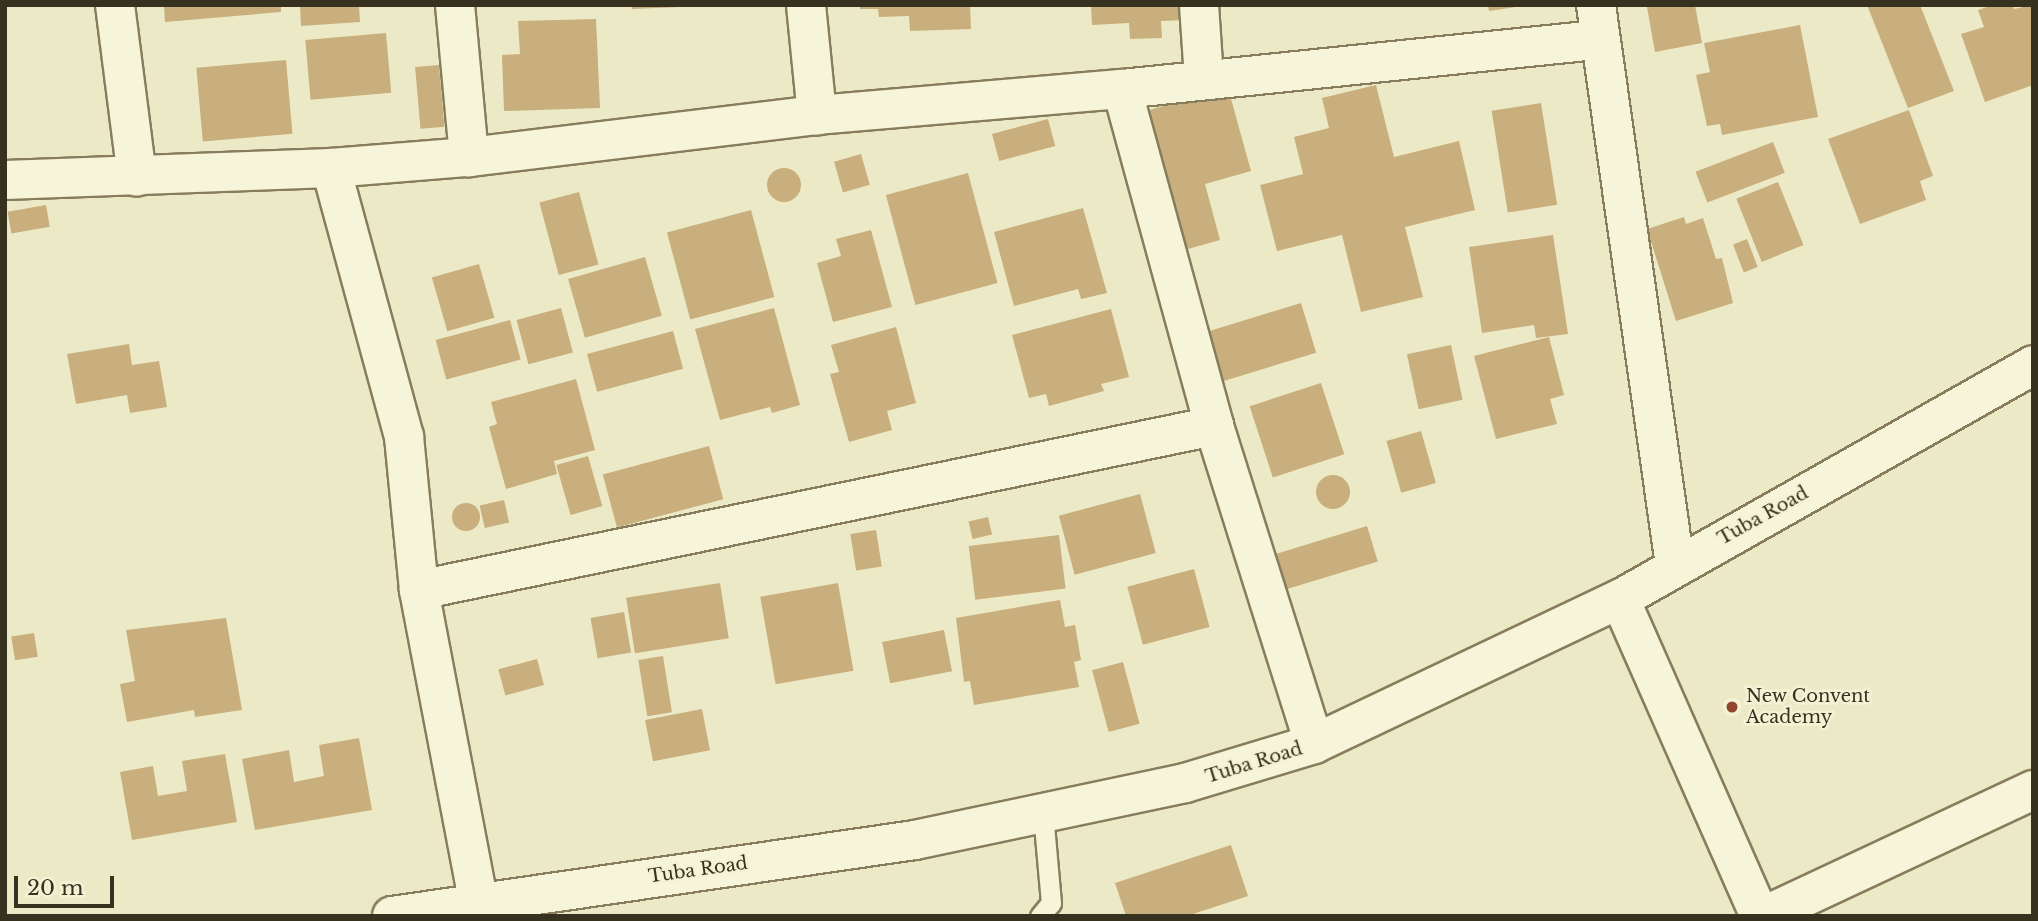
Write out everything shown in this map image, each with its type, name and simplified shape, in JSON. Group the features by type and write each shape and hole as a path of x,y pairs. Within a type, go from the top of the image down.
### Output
{"street":[{"path":"115,5 137,177"},
{"path":"455,5 469,157"},
{"path":"806,5 817,115"},
{"path":"1199,5 1204,78"},
{"path":"5,180 331,168 469,157 817,115 1122,89 1597,22 1675,566"},
{"path":"1122,89 1214,426 1314,744"},
{"path":"331,168 404,437 419,590 478,900"},
{"name":"Tuba Road","path":"392,916 478,900 556,903 915,840 1185,783 1314,744 1620,599 2033,365"},
{"path":"419,590 1214,426"},
{"path":"1620,599 1762,916 2033,790"}],"lane":[{"path":"1040,916 1051,902 1043,813"}],"building":[{"path":"164,5 281,5 281,12 165,22"},
{"path":"300,5 359,5 360,22 301,26"},
{"path":"632,5 680,5 680,7 632,9"},
{"path":"860,5 970,5 971,29 910,31 909,16 879,17 878,9 860,9"},
{"path":"1091,5 1185,5 1186,20 1161,21 1162,38 1130,39 1129,23 1092,25"},
{"path":"1488,5 1516,5 1516,7 1489,11"},
{"path":"1695,5 1702,43 1655,52 1647,7"},
{"path":"1867,5 1920,5 1954,91 1908,108"},
{"path":"1993,5 2013,5 2014,9 2033,5 2033,85 1985,102 1961,34 1984,27 1978,10"},
{"path":"596,19 600,108 504,111 502,55 520,54 518,21"},
{"path":"1800,25 1818,117 1722,135 1720,124 1707,126 1696,75 1710,72 1704,43"},
{"path":"386,33 391,93 311,100 305,40"},
{"path":"286,60 292,134 203,142 196,68"},
{"path":"439,65 444,127 420,129 415,67"},
{"path":"1376,85 1394,157 1459,141 1475,210 1405,227 1423,297 1361,312 1342,235 1277,251 1260,185 1303,174 1294,137 1329,128 1322,98"},
{"path":"1228,88 1251,171 1205,184 1220,240 1181,251 1142,112"},
{"path":"1541,103 1557,205 1508,213 1492,111"},
{"path":"1909,110 1933,176 1920,181 1926,200 1860,224 1828,139"},
{"path":"1048,119 1055,146 999,161 992,134"},
{"path":"1773,142 1785,173 1707,203 1696,172"},
{"path":"861,154 870,185 843,192 834,162"},
{"path":"784,168 796,173 801,185 796,197 784,202 772,197 767,185 772,173"},
{"path":"968,173 998,283 915,305 886,195"},
{"path":"1778,182 1803,245 1762,262 1736,199"},
{"path":"579,192 598,264 559,275 539,203"},
{"path":"46,205 50,227 11,233 8,212"},
{"path":"1083,208 1107,293 1081,299 1078,289 1014,306 994,232"},
{"path":"751,210 774,297 690,319 667,233"},
{"path":"1684,217 1686,224 1703,218 1716,259 1722,258 1733,303 1676,321 1647,229"},
{"path":"871,230 892,307 833,322 817,263 841,256 836,239"},
{"path":"1553,235 1568,334 1536,338 1534,325 1482,333 1469,247"},
{"path":"1747,239 1758,267 1744,272 1733,244"},
{"path":"645,257 662,316 585,338 568,279"},
{"path":"479,264 494,318 447,331 432,278"},
{"path":"1301,303 1316,353 1221,382 1205,332"},
{"path":"561,308 573,352 528,364 517,320"},
{"path":"774,308 800,405 772,413 770,407 720,420 695,329"},
{"path":"1111,309 1129,377 1101,384 1104,391 1049,406 1046,394 1029,398 1012,335"},
{"path":"510,320 521,360 446,380 436,340"},
{"path":"896,327 916,403 887,411 892,430 849,442 830,374 839,372 831,345"},
{"path":"673,331 683,369 597,392 587,354"},
{"path":"1549,337 1564,395 1550,399 1557,424 1496,439 1474,356"},
{"path":"129,344 132,365 159,361 167,407 130,413 127,395 76,404 67,354"},
{"path":"1451,345 1463,400 1419,409 1407,354"},
{"path":"576,379 595,450 554,461 557,474 506,489 489,427 497,424 491,402"},
{"path":"1321,383 1344,454 1273,478 1250,406"},
{"path":"1421,431 1436,483 1401,493 1386,441"},
{"path":"709,446 723,499 617,528 603,474"},
{"path":"588,456 602,506 571,515 556,465"},
{"path":"1333,475 1345,480 1350,492 1345,504 1333,509 1321,504 1316,492 1321,480"},
{"path":"1140,494 1156,553 1075,575 1059,516"},
{"path":"504,500 509,522 485,528 480,506"},
{"path":"466,503 476,507 480,517 476,527 466,531 456,527 452,517 456,507"},
{"path":"988,517 992,535 973,539 969,521"},
{"path":"1367,526 1378,561 1276,592 1266,557"},
{"path":"876,530 882,567 856,571 850,534"},
{"path":"1059,535 1066,589 975,600 969,546"},
{"path":"1194,569 1210,627 1143,645 1127,587"},
{"path":"720,583 729,638 635,653 626,598"},
{"path":"838,583 853,671 776,684 760,597"},
{"path":"1060,600 1065,627 1075,625 1081,660 1074,662 1079,687 974,705 970,681 964,682 956,618"},
{"path":"624,612 631,652 598,658 591,618"},
{"path":"226,618 242,710 195,717 194,710 127,722 120,684 135,681 126,630"},
{"path":"944,630 952,671 890,683 882,642"},
{"path":"34,633 38,657 15,660 11,637"},
{"path":"663,656 672,712 647,716 638,660"},
{"path":"537,659 544,685 505,695 498,669"},
{"path":"1123,662 1140,724 1109,732 1092,670"},
{"path":"702,709 710,750 653,761 645,720"},
{"path":"359,738 372,810 255,830 242,759 289,750 294,782 324,776 319,745"},
{"path":"225,754 237,822 132,840 120,772 153,766 158,796 187,791 182,761"},
{"path":"1231,845 1248,896 1187,916 1126,916 1115,883"}],"place":[{"name":"New Convent Academy","path":"1732,707"}]}
